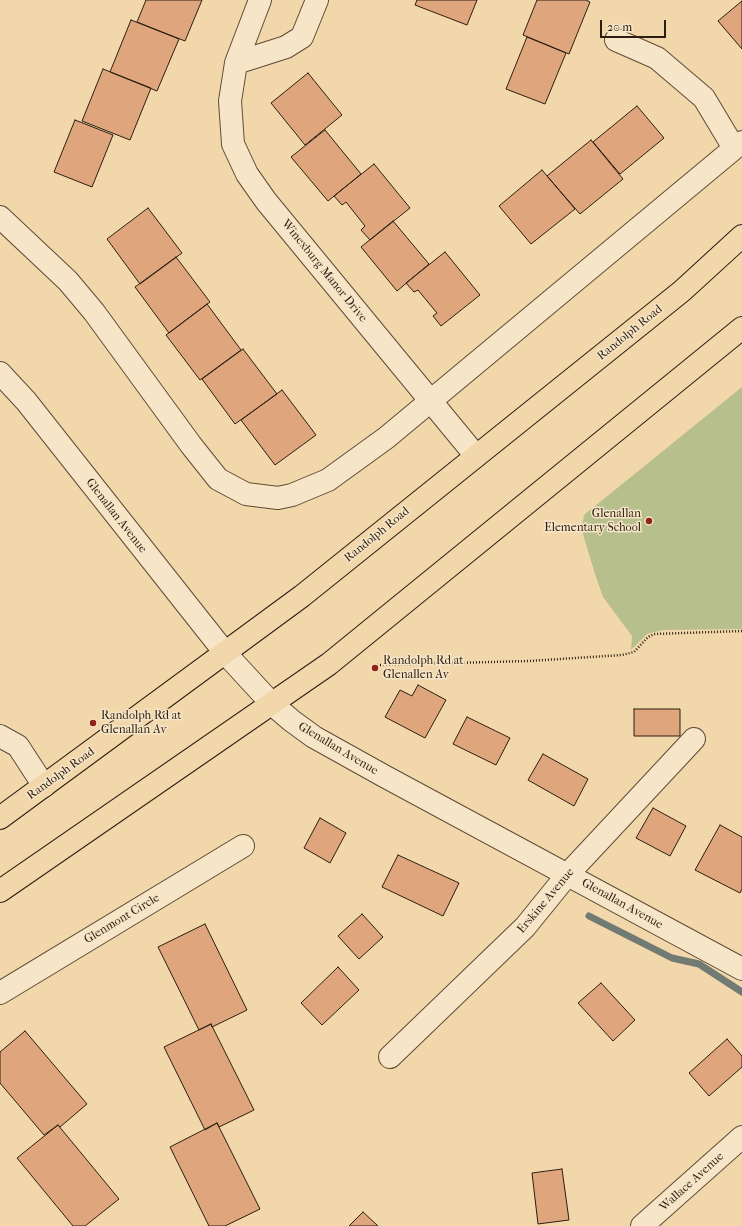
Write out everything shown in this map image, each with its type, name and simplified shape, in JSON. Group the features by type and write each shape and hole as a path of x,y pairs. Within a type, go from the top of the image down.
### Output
{"main road":[{"name":"Randolph Road","path":"0,818 226,654 302,596 682,291 742,236"},
{"path":"0,891 329,664 742,328"}],"street":[{"name":"Winexburg Manor Drive","path":"260,0 236,62 230,100 233,144 247,174 271,207 476,456"},
{"path":"236,62 286,47 302,37 317,0"},
{"path":"0,217 68,281 90,307 218,479 246,494 278,498 292,495 328,480 386,438 738,145 704,98 657,58 616,40"},
{"name":"Glenallan Avenue","path":"0,373 31,408 226,654 272,704 292,721 314,737 742,969"},
{"path":"0,736 18,746 44,786"},
{"name":"Erskine Avenue","path":"390,1057 526,927 568,874 694,739"},
{"name":"Glenmont Circle","path":"0,993 243,846"},
{"name":"Wallace Avenue","path":"642,1226 742,1137"}],"path":[{"path":"377,665 529,661 622,655 634,652 648,637 654,634 742,631"}],"green space":[{"path":"742,387 742,629 663,630 647,634 631,650 632,636 603,597 596,577 584,538 582,527 584,515"}],"building":[{"path":"146,0 202,0 185,41 137,22"},
{"path":"417,0 477,0 467,25 415,5"},
{"path":"537,0 586,0 590,2 569,54 523,35"},
{"path":"742,1 742,49 718,21"},
{"path":"131,20 179,39 157,91 110,72"},
{"path":"527,37 566,53 545,104 506,89"},
{"path":"103,69 151,88 130,140 82,121"},
{"path":"308,73 342,115 305,145 271,103"},
{"path":"637,106 664,138 620,174 593,142"},
{"path":"75,120 113,135 92,187 54,172"},
{"path":"325,130 361,174 328,201 291,157"},
{"path":"591,140 623,179 580,214 547,176"},
{"path":"374,164 410,208 370,240 361,230 365,226 346,202 342,205 334,196"},
{"path":"542,170 575,209 531,244 499,206"},
{"path":"148,208 182,253 140,284 107,239"},
{"path":"393,221 429,264 397,291 361,247"},
{"path":"445,252 480,295 441,326 433,316 437,313 418,290 414,292 406,283"},
{"path":"176,257 210,302 169,333 135,287"},
{"path":"207,304 241,350 200,380 166,335"},
{"path":"243,349 277,394 235,424 202,379"},
{"path":"282,390 316,435 275,465 241,420"},
{"path":"418,685 446,700 425,738 385,717 400,690 412,696"},
{"path":"634,709 680,709 680,736 634,736"},
{"path":"467,717 510,738 496,765 453,744"},
{"path":"543,754 588,779 574,806 528,780"},
{"path":"653,808 686,826 670,856 636,838"},
{"path":"320,818 346,833 330,863 304,848"},
{"path":"720,825 742,837 742,889 740,893 695,870"},
{"path":"398,855 459,883 443,916 382,887"},
{"path":"362,914 383,937 359,959 338,936"},
{"path":"205,924 247,1010 212,1027 211,1024 199,1030 158,947"},
{"path":"338,967 359,990 322,1025 301,1003"},
{"path":"601,983 635,1020 613,1041 578,1003"},
{"path":"211,1024 254,1110 219,1127 217,1123 205,1130 164,1047"},
{"path":"25,1031 87,1104 60,1127 58,1125 44,1135 0,1083 0,1052"},
{"path":"727,1039 742,1056 742,1067 709,1096 689,1073"},
{"path":"217,1123 260,1209 225,1226 209,1226 170,1147"},
{"path":"58,1125 119,1199 85,1226 73,1226 17,1158"},
{"path":"562,1169 569,1220 538,1224 532,1173"},
{"path":"363,1212 378,1226 349,1226"}],"waterway":[{"path":"589,916 672,958 699,964 742,992"}],"place":[{"name":"Glenallan Elementary School","path":"649,521"},
{"name":"Randolph Rd at Glenallen Av","path":"375,668"},
{"name":"Randolph Rd at Glenallan Av","path":"93,723"}]}
